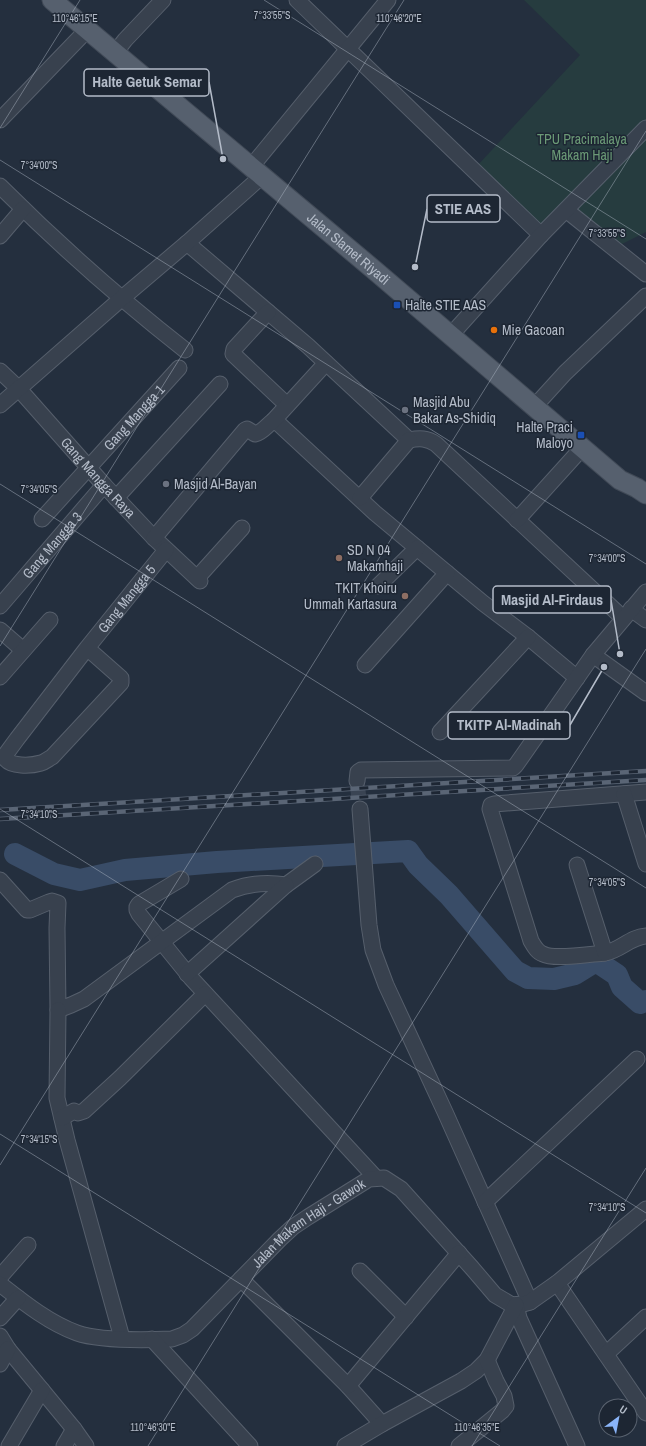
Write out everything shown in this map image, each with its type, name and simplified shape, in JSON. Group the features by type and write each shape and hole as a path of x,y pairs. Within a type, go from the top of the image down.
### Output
{"main road":[{"name":"Jalan Slamet Riyadi","path":"52,0 535,406 620,480 646,494"},
{"path":"620,480 632,496 646,508"}],"street":[{"path":"115,53 125,40 163,0"},
{"path":"297,0 541,235"},
{"path":"0,405 187,243 256,171 388,0"},
{"path":"0,120 87,30"},
{"path":"450,336 541,235 646,128"},
{"path":"0,186 121,299 185,350"},
{"path":"0,236 23,208"},
{"path":"566,210 646,274"},
{"path":"187,243 326,362 409,440"},
{"path":"535,406 565,373 646,296"},
{"path":"268,312 234,349 232,354 287,406"},
{"path":"154,538 244,430 248,429 258,434 261,432 267,424 273,421 287,406 326,362"},
{"name":"Gang Mangga 1","path":"42,519 179,368"},
{"name":"Gang Mangga Raya","path":"0,371 154,538 199,579 242,528"},
{"path":"116,498 220,384"},
{"path":"273,421 279,424 417,548 577,678"},
{"path":"360,498 409,440 423,438 429,440 436,444 517,520 627,613 646,620"},
{"path":"517,520 582,448"},
{"name":"Gang Mangga 3","path":"0,606 104,485"},
{"path":"378,586 417,548"},
{"name":"Gang Mangga 5","path":"87,648 121,678 122,683 52,757 39,764 13,765 7,762 5,758 6,754 87,648 166,550"},
{"path":"365,665 447,573"},
{"path":"357,781 358,772 361,770 512,768 516,765 593,655 646,592"},
{"path":"0,677 50,620"},
{"path":"0,630 23,650"},
{"path":"440,732 528,637"},
{"path":"593,655 646,693"},
{"path":"646,792 494,804 491,805 490,809 530,941 536,950 544,955 556,956 605,953 612,952 636,937 646,936"},
{"path":"624,794 646,864"},
{"path":"360,809 370,938 377,962 394,1006 445,1112 485,1202 523,1303 519,1318 577,1446"},
{"path":"187,974 286,886 315,864"},
{"path":"578,865 605,953"},
{"path":"181,879 139,904 137,907 139,914 187,974 376,1178"},
{"path":"0,880 27,910 52,901 58,904 57,1098 122,1338"},
{"path":"58,1010 84,999 232,890 246,884 259,883 273,883 286,886"},
{"path":"62,1118 74,1111 78,1113 84,1111 120,1078 205,994"},
{"path":"485,1202 637,1059"},
{"name":"Jalan Makam Haji - Gawok","path":"0,1284 49,1319 78,1333 101,1337 172,1339 192,1330 293,1227 364,1182 376,1178 384,1178 400,1188 495,1295 507,1303 523,1303"},
{"path":"345,1446 461,1381 476,1371 487,1360 523,1303 557,1283 646,1209"},
{"path":"0,1277 28,1245"},
{"path":"348,1386 459,1253"},
{"path":"360,1271 406,1317"},
{"path":"241,1279 348,1386 382,1424"},
{"path":"557,1283 646,1413"},
{"path":"3,1315 18,1298"},
{"path":"606,1354 646,1317"},
{"path":"0,1336 8,1349 74,1429 86,1446"},
{"path":"152,1339 250,1446"},
{"path":"0,1364 8,1349"},
{"path":"459,1446 502,1411 506,1406 504,1396 487,1360"},
{"path":"8,1446 42,1390"},
{"path":"64,1446 74,1429"}],"green space":[{"name":"TPU Pracimalaya Makam Haji","path":"524,0 646,0 646,232 622,244 572,210 547,237 477,166 580,55"}],"waterway":[{"path":"15,854 54,874 80,880 125,870 217,862 408,851 418,865 449,895 515,971 528,978 554,979 575,974 596,961 617,975 622,987 640,1003 646,1001"}],"tunnel":[{"path":"357,781 360,809"}],"railway":[{"path":"0,810 646,771"},
{"path":"0,819 646,780"}],"place":[{"name":"Halte Getuk Semar","path":"223,159"},
{"name":"STIE AAS","path":"415,267"},
{"name":"Halte STIE AAS","path":"397,305"},
{"name":"Mie Gacoan","path":"494,330"},
{"name":"Masjid Abu Bakar As-Shidiq","path":"405,410"},
{"name":"Halte Praci Maloyo","path":"581,435"},
{"name":"Masjid Al-Bayan","path":"166,484"},
{"name":"SD N 04 Makamhaji","path":"339,558"},
{"name":"TKIT Khoiru Ummah Kartasura","path":"405,596"},
{"name":"Masjid Al-Firdaus","path":"620,654"},
{"name":"TKITP Al-Madinah","path":"604,667"}]}
